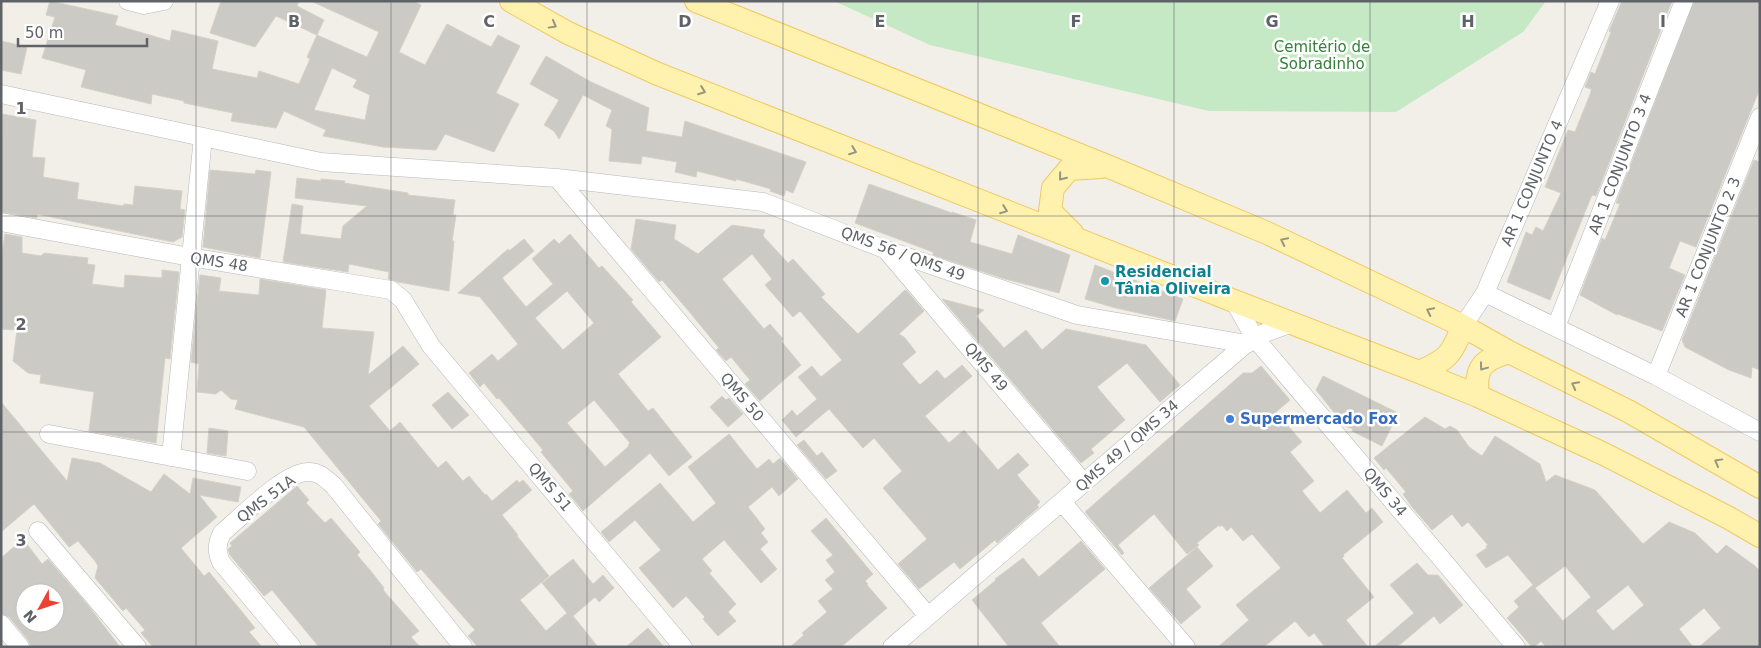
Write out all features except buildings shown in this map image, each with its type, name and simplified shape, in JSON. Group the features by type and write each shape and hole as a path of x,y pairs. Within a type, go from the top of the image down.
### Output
{"main road":[{"path":"511,1 568,33 658,74 1478,396 1604,454 1729,518 1760,536"},
{"path":"696,1 1107,166 1267,233 1463,326 1509,352 1628,411 1760,487"},
{"path":"1079,240 1050,211 1053,188 1069,169 1107,166"},
{"path":"1420,372 1441,363 1452,351 1463,326"},
{"path":"1478,396 1476,383 1482,366 1490,358 1509,352"}],"street":[{"path":"128,1 144,5 164,1"},
{"name":"AR 1 CONJUNTO 4","path":"1463,326 1485,293 1610,1"},
{"name":"AR 1 CONJUNTO 3 4","path":"1556,327 1684,1"},
{"name":"QMS 56 / QMS 49","path":"1,94 321,162 557,178 763,202 887,250 1077,315 1251,340"},
{"name":"AR 1 CONJUNTO 2 3","path":"1656,376 1760,117"},
{"path":"171,457 202,136"},
{"name":"QMS 50","path":"557,178 928,616"},
{"name":"QMS 48","path":"1,222 190,257 391,290 403,300 418,326"},
{"name":"QMS 49","path":"887,250 1084,483"},
{"path":"1485,293 1758,427"},
{"name":"QMS 34","path":"1234,301 1251,340 1516,647"},
{"path":"1251,340 1292,323"},
{"name":"QMS 51","path":"418,326 432,346 683,647"},
{"name":"QMS 49 / QMS 34","path":"892,647 1251,340"},
{"path":"49,434 247,471"},
{"name":"QMS 51A","path":"292,647 221,562 217,551 222,533 230,526 293,475 309,472 321,475 334,486 463,647"},
{"path":"1062,502 1186,647"},
{"path":"38,531 137,647"},
{"path":"1,624 20,647"}],"green space":[{"name":"Cemitério de Sobradinho","path":"834,1 1546,1 1523,32 1396,112 1209,111 930,45"}],"place":[{"name":"Residencial Tânia Oliveira","path":"1105,281"},
{"name":"Supermercado Fox","path":"1230,419"}]}
